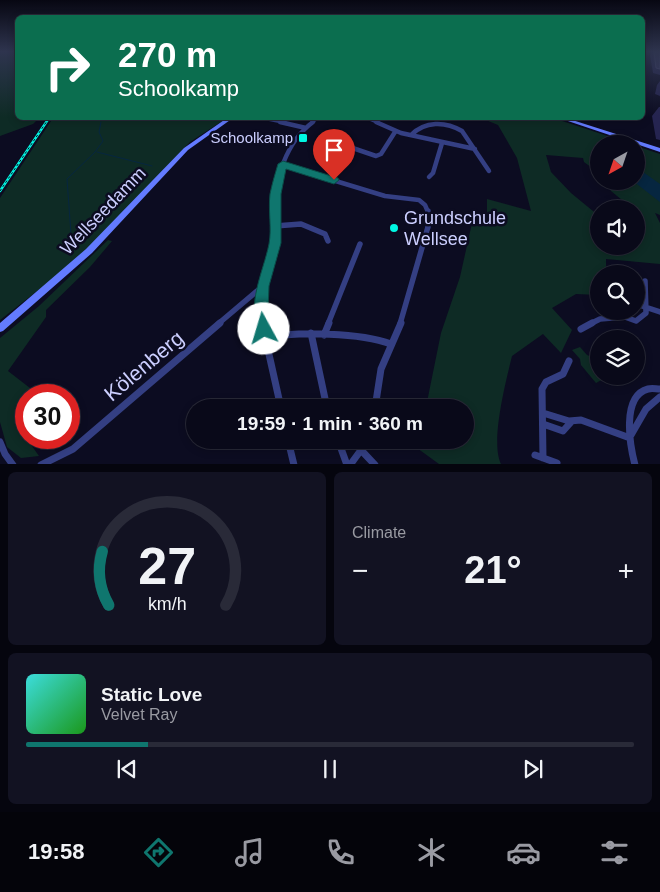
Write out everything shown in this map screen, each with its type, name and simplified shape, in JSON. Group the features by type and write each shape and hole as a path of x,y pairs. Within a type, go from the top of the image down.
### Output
{"main road":[{"name":"Wellseedamm","path":"0,328 89,251 186,149 227,120"},
{"path":"571,120 660,149"}],"street":[{"path":"271,120 306,128"},
{"path":"279,399 261,311 263,286 273,254 275,194 283,164 306,128 316,120"},
{"path":"371,120 395,132 475,149"},
{"path":"411,135 431,124 453,126 462,131 489,171"},
{"path":"338,143 376,156 380,154 395,132"},
{"path":"429,177 433,173 442,142"},
{"path":"283,164 385,196 419,200 427,207 430,219 428,227 400,322 381,370 376,399"},
{"path":"275,226 301,224 326,234 328,241"},
{"path":"324,335 360,244"},
{"path":"645,281 645,314"},
{"name":"Kölenberg","path":"41,464 72,449 263,286"},
{"path":"646,307 660,312"},
{"path":"580,328 598,320"},
{"path":"266,338 293,333 311,333 367,336 391,344"},
{"path":"311,333 325,399"},
{"path":"557,463 539,456 543,424 543,385 563,374 569,361"},
{"path":"635,464 630,438 629,413 633,402 640,393 653,388 660,389"},
{"path":"630,438 643,411 652,401 660,398"},
{"path":"543,413 572,421 581,420 630,438"},
{"path":"543,424 563,431 572,421"},
{"path":"0,442 4,454 13,464"},
{"path":"290,449 294,464"},
{"path":"342,449 348,464 361,450 375,464"}],"green space":[{"path":"0,74 15,74 15,120 37,120 33,124 0,136"},
{"path":"52,120 224,120 190,142 94,242 59,274 0,320 0,198"},
{"path":"486,120 559,120 605,135 590,135 590,166 584,162 583,158 546,155 551,172 571,193 590,209 590,255 645,255 645,200 622,200 610,190 645,190 645,149 660,154 660,215 655,213 660,223 660,264 606,259 606,265 590,265 590,295 576,294 552,308 572,330 561,353 543,334 512,356 498,427 498,454 501,464 439,464 418,449 474,449 474,399 428,399 441,333 460,277 472,223 487,226 487,199 531,211 517,158 498,125"},
{"path":"108,240 112,241 90,267 46,310 46,317 8,371 25,384 15,384 15,449 34,449 39,456 21,458 7,447 0,422 0,338 39,306"},
{"path":"580,347 590,356 590,376 581,365 580,359 572,350"}],"water":[{"path":"645,173 660,184 660,202 645,190"}],"building":[{"path":"254,328 258,328 259,334 254,335"}],"waterway":[{"path":"72,248 67,179 95,152 103,141 99,132 101,122"},
{"path":"97,152 152,166"}],"railway":[{"path":"0,191 48,120"}],"place":[{"name":"Schoolkamp","path":"303,138"},
{"name":"Grundschule Wellsee","path":"394,228"}],"route":[{"path":"264,329 261,311 263,286 275,243 275,194 283,164 334,180"}]}
